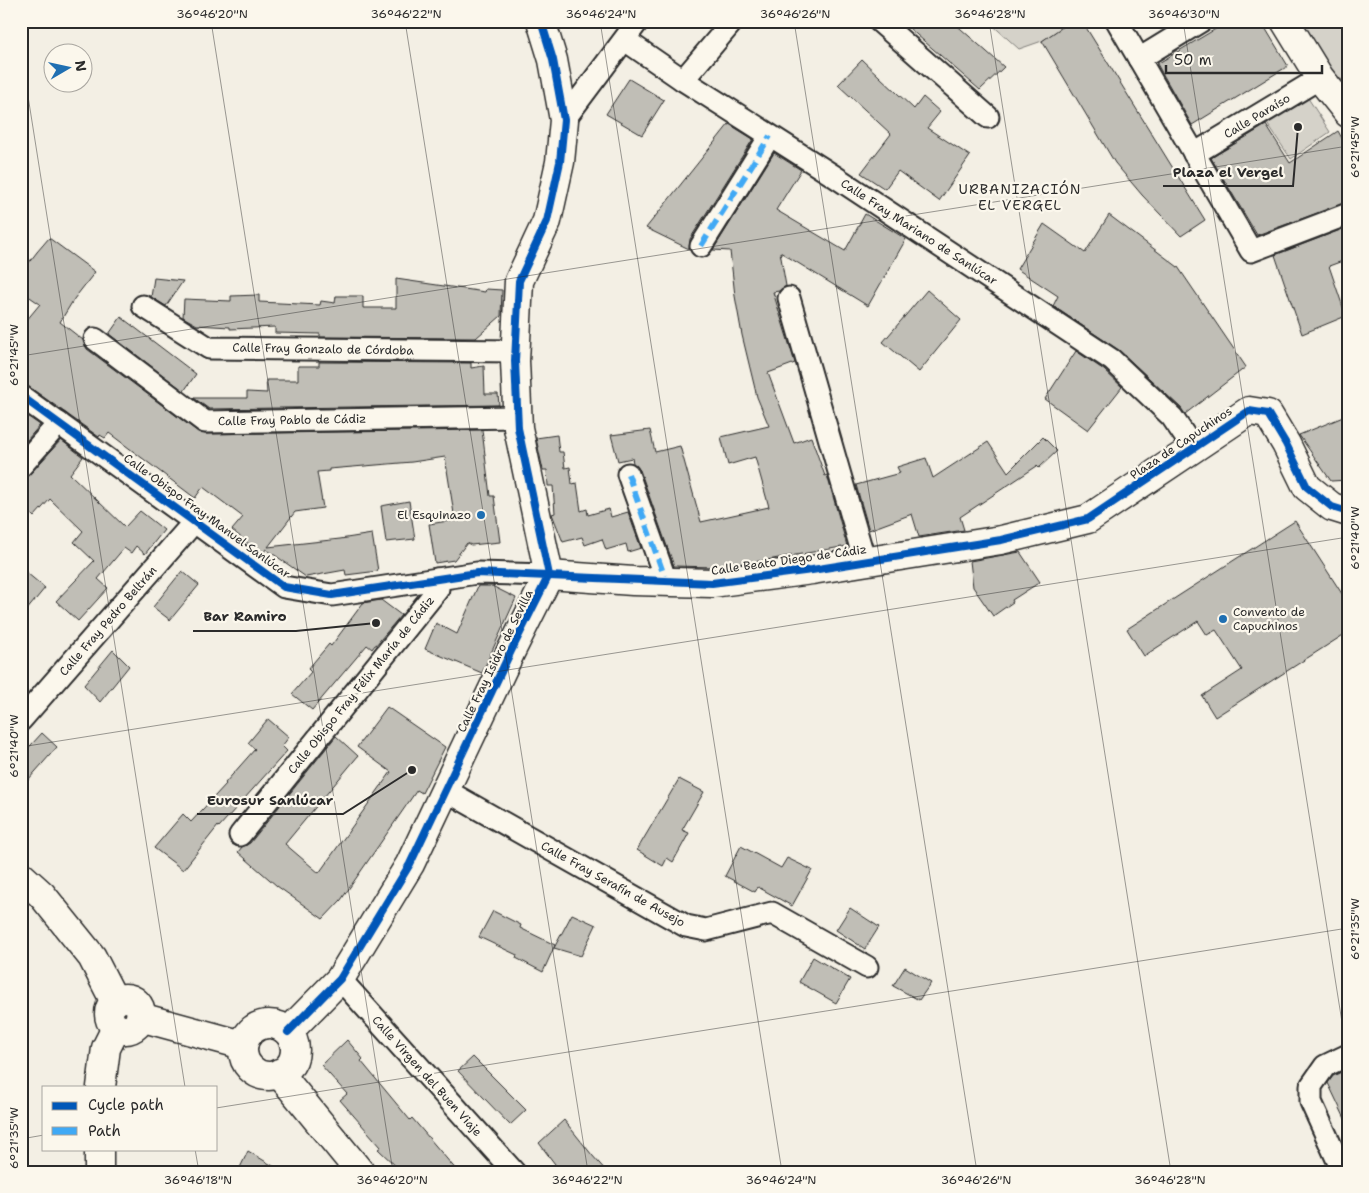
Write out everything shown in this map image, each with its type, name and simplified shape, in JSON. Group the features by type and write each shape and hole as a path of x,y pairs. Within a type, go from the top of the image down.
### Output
{"street":[{"path":"541,21 553,60 564,120 560,162 547,221 519,281 514,361 518,428 549,575"},
{"path":"564,120 638,21"},
{"path":"683,80 733,21"},
{"path":"879,21 988,117"},
{"path":"1117,21 1251,251 1348,214"},
{"path":"1139,59 1201,21"},
{"path":"1285,21 1320,78 1348,113"},
{"name":"Calle Fray Mariano de Sanlúcar","path":"625,40 683,80 1112,360 1172,417 1193,448"},
{"name":"Calle Paraíso","path":"1194,154 1320,78"},
{"path":"701,246 770,136"},
{"path":"789,298 865,562"},
{"name":"Calle Fray Gonzalo de Córdoba","path":"143,306 192,339 209,348 516,351"},
{"name":"Calle Fray Pablo de Cádiz","path":"95,340 204,422 518,417"},
{"name":"Calle Obispo Fray Manuel Sanlúcar","path":"21,396 284,587 332,595 477,573 549,575"},
{"name":"Plaza de Capuchinos","path":"1001,540 1088,519 1250,411 1268,414 1286,444 1307,487 1340,509"},
{"path":"21,466 59,423"},
{"path":"628,474 666,581"},
{"name":"Calle Fray Pedro Beltrán","path":"21,720 194,522"},
{"name":"Calle Beato Diego de Cádiz","path":"549,575 712,583 865,562 1001,540"},
{"name":"Calle Fray Isidro de Sevilla","path":"288,1032 340,979 410,864 549,575"},
{"name":"Calle Obispo Fray Félix María de Cádiz","path":"240,835 438,589 437,579"},
{"name":"Calle Fray Serafín de Ausejo","path":"445,790 686,926 706,930 772,913 867,967"},
{"path":"21,876 42,895 92,957 124,1016 243,1045"},
{"name":"Calle Virgen del Buen Viaje","path":"340,979 514,1172"},
{"path":"101,1086 106,1048 124,1016"},
{"path":"266,1024 274,1024 288,1032 293,1039 294,1055 286,1069 279,1074 266,1076 253,1070 245,1059 243,1045 251,1031 266,1024"},
{"path":"1343,1172 1311,1102 1311,1086 1325,1066 1348,1056"},
{"path":"279,1074 360,1172"},
{"path":"99,1150 99,1172"}],"shaded area":[{"path":"988,21 1071,21 1042,41 1019,49"},
{"path":"1301,21 1348,21 1348,80 1337,79"},
{"path":"1306,95 1330,132 1291,159 1266,122"}],"building":[{"path":"901,21 952,21 1004,67 980,90"},
{"path":"1071,21 1082,21 1205,220 1181,236 1115,163 1042,41"},
{"path":"1229,21 1261,21 1288,66 1192,125 1157,64"},
{"path":"862,60 914,109 923,97 940,112 927,128 970,156 939,201 898,171 885,189 861,173 891,134 838,85"},
{"path":"629,79 664,100 642,135 606,114"},
{"path":"729,124 753,139 690,239 689,249 646,228"},
{"path":"1266,125 1290,163 1338,131 1348,149 1348,202 1257,235 1211,158"},
{"path":"774,153 801,170 776,210 845,251 865,214 906,239 868,306 780,252 786,286 779,291 773,292 795,363 768,373 794,443 811,437 825,476 827,475 847,546 716,567 674,566 640,470 633,463 632,458 618,461 611,435 650,430 655,452 680,446 701,522 769,507 755,457 728,465 721,437 769,426 757,397 742,335 730,251 713,250"},
{"path":"1109,215 1178,267 1246,367 1185,414 1181,408 1120,351 1053,306 1058,296 1017,269 1044,224 1085,253"},
{"path":"1348,227 1348,259 1329,266 1346,316 1302,334 1275,255"},
{"path":"49,238 95,272 74,299 60,322 83,340 87,349 198,432 205,434 482,430 490,496 494,496 500,542 471,545 467,543 454,560 435,563 429,524 455,520 445,457 412,462 329,469 329,471 317,472 323,508 295,512 268,547 372,534 378,571 346,575 345,570 306,577 266,549 262,555 232,530 243,517 203,487 195,498 109,433 105,438 100,435 99,437 28,386 21,384 21,327 40,304 21,291 21,273"},
{"path":"154,278 183,281 166,306 151,297"},
{"path":"396,279 485,292 486,289 502,290 501,316 476,338 320,337 320,334 275,333 275,327 230,329 230,327 197,325 183,317 184,299 231,301 231,296 259,295 259,302 320,305 321,301 335,303 336,296 363,296 363,308 396,308"},
{"path":"927,290 961,320 919,372 883,342"},
{"path":"121,317 196,374 184,391 109,334"},
{"path":"1076,351 1104,370 1122,387 1088,430 1045,399"},
{"path":"319,362 471,363 471,368 484,366 485,394 498,394 499,405 209,409 194,398 247,398 247,392 267,393 266,380 298,380 298,366 319,366"},
{"path":"21,412 40,425 21,447"},
{"path":"1348,415 1348,480 1331,481 1299,435"},
{"path":"557,435 559,452 563,452 565,468 570,467 572,484 577,483 581,511 587,509 588,515 609,509 611,517 628,512 641,548 628,552 626,544 606,550 602,539 585,545 582,537 563,542 552,514 555,513 553,486 548,486 547,470 543,470 536,438"},
{"path":"1043,437 1057,451 1039,468 1037,466 960,517 964,530 919,537 912,514 869,530 856,485 900,473 897,467 926,458 933,478 988,442 1008,472"},
{"path":"61,440 83,457 70,474 125,527 140,511 164,530 145,554 136,546 131,553 124,548 98,579 108,588 78,621 56,601 94,561 74,542 83,531 50,499 34,517 21,504 21,478 30,474"},
{"path":"409,501 415,539 386,542 381,506"},
{"name":"Convento de Capuchinos","path":"1295,521 1348,603 1348,632 1215,717 1202,696 1242,670 1216,630 1207,635 1198,621 1144,656 1127,629"},
{"path":"1020,552 1040,582 1012,600 1013,602 993,616 973,587 970,561"},
{"path":"21,568 45,588 21,617"},
{"path":"182,571 199,585 170,620 153,607"},
{"path":"478,586 492,586 516,598 482,673 425,649 436,623 457,634"},
{"path":"381,600 401,615 372,649 367,645 312,710 292,694 311,672 308,669 329,644 331,646 363,603"},
{"path":"113,650 129,666 100,702 84,685"},
{"path":"387,707 445,747 422,793 417,790 341,900 323,919 277,886 238,852 242,847 250,843 336,736 358,756 285,844 319,873 391,772 357,747"},
{"path":"268,719 289,737 282,746 287,751 218,826 183,870 154,848 183,814 191,822 226,784 255,749 248,743"},
{"path":"42,733 57,747 21,788 21,756"},
{"path":"679,779 704,792 682,830 689,833 673,862 667,858 663,866 637,850"},
{"path":"741,846 781,868 787,858 812,870 792,906 758,887 755,892 725,876"},
{"path":"850,908 879,927 865,949 836,930"},
{"path":"493,911 521,925 520,928 555,945 543,972 516,958 517,955 479,937"},
{"path":"572,914 596,925 581,956 554,948"},
{"path":"813,957 850,979 836,1003 799,982"},
{"path":"905,967 931,983 919,1000 893,986"},
{"path":"347,1040 363,1059 361,1061 410,1120 412,1118 458,1172 402,1172 378,1149 381,1147 340,1100 347,1094 321,1065"},
{"path":"473,1057 526,1110 510,1125 458,1071"},
{"path":"1348,1069 1348,1125 1328,1083 1333,1076"},
{"path":"564,1120 607,1172 561,1172 539,1143"},
{"path":"248,1151 283,1172 238,1172"}],"marked path":[{"path":"701,246 770,136"},
{"path":"628,474 666,581"}],"cycle path":[{"path":"288,1032 340,979 410,864 549,575 518,428 515,361 519,281 547,221 560,162 564,120 553,60 541,21"},
{"path":"21,396 284,587 332,595 477,573 712,583 812,570 1001,540 1088,519 1249,411 1268,414 1286,444 1307,487 1332,507 1348,512"}],"place":[{"name":"Plaza el Vergel","path":"1298,127"},
{"name":"El Esquinazo","path":"481,515"},
{"name":"Convento de Capuchinos","path":"1223,619"},
{"name":"Bar Ramiro","path":"376,623"},
{"name":"Eurosur Sanlúcar","path":"412,770"}],"district":[{"name":"URBANIZACIÓN EL VERGEL","path":"1020,197"}]}
